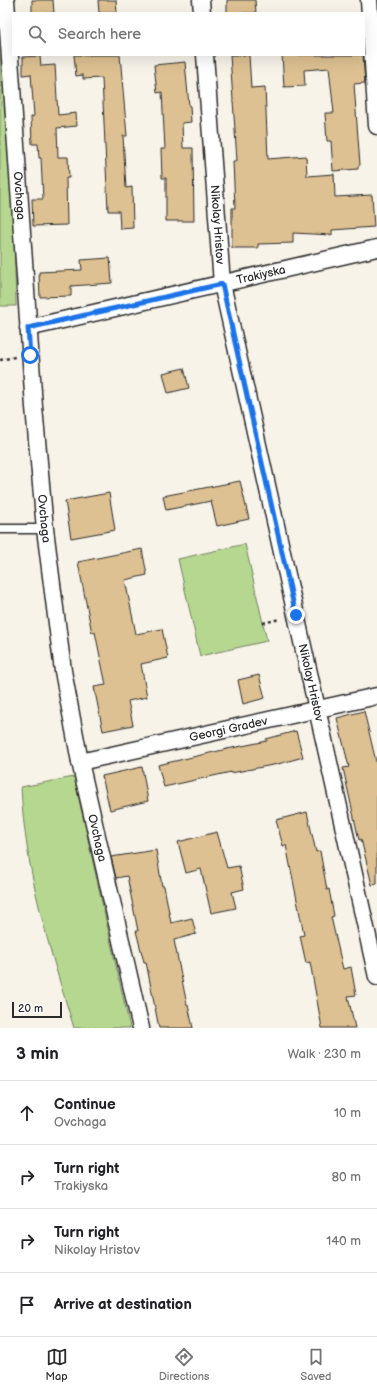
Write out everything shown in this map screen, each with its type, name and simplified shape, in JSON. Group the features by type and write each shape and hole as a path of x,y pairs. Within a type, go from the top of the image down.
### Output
{"street":[{"name":"Ovchaga","path":"6,0 28,328 45,529 63,671 80,762 141,1028"},
{"path":"201,0 202,12"},
{"path":"369,0 377,126"},
{"name":"Nikolay Hristov","path":"205,56 222,284 377,977"},
{"name":"Trakiyska","path":"28,328 377,248"},
{"name":"Georgi Gradev","path":"80,762 377,696"}],"lane":[{"path":"0,529 45,529"}],"green space":[{"path":"0,33 14,230 16,306 0,306"},
{"path":"245,544 267,641 200,656 178,559"},
{"path":"74,777 130,1028 74,1028 47,939 33,879 27,849 21,787"}],"building":[{"path":"32,0 53,0 54,12 32,12"},
{"path":"98,0 116,0 117,12 99,12"},
{"path":"227,0 255,0 256,12 227,12"},
{"path":"40,56 41,66 55,65 58,115 76,113 77,126 57,128 58,157 68,157 69,178 66,178 67,225 33,226 32,199 43,199 41,158 39,158 38,144 32,144 31,117 34,116 31,74 23,75 23,57"},
{"path":"74,56 120,56 127,136 123,136 126,188 132,187 133,228 120,229 119,211 108,211 102,78 83,79 83,75 76,76"},
{"path":"230,56 249,56 251,88 265,87 268,159 306,156 307,176 334,174 335,197 372,195 374,227 332,230 332,235 293,233 293,243 258,244 258,248 232,248 232,208 235,208 233,161 237,161"},
{"path":"282,56 363,56 365,83 354,84 360,165 358,166 358,169 333,171 331,141 327,141 325,113 334,113 329,68 304,70 305,86 284,87"},
{"path":"185,62 191,122 182,123 183,148 193,148 194,221 166,221 166,178 162,178 161,149 165,149 162,92 157,93 154,65"},
{"path":"110,258 112,283 71,286 71,296 40,297 39,272 82,270 81,260"},
{"path":"184,368 189,388 168,393 163,373"},
{"path":"240,481 249,519 217,526 211,501 166,510 163,496"},
{"path":"109,493 115,530 71,538 65,501"},
{"path":"142,549 147,575 125,580 136,634 162,629 168,658 141,664 147,697 128,701 133,725 103,731 94,687 106,685 95,632 92,633 78,562"},
{"path":"259,675 265,698 243,704 238,680"},
{"path":"364,711 377,766 377,884 372,885 361,839 359,840 343,768 349,767 337,718"},
{"path":"296,731 303,757 278,764 231,772 164,787 158,765 267,741 266,739"},
{"path":"142,767 148,801 110,810 102,776"},
{"path":"307,812 316,852 320,851 327,890 329,889 334,916 331,917 343,969 351,967 356,995 348,996 355,1028 322,1028 310,962 306,963 300,936 304,935 286,845 283,846 276,820"},
{"path":"217,832 227,868 239,866 244,889 232,892 236,908 211,913 201,869 186,873 178,842"},
{"path":"156,850 162,886 164,886 171,923 192,918 196,934 174,940 193,1028 159,1028 146,962 144,962 136,931 138,931 127,876 116,878 111,857"}],"route":[{"path":"30,355 28,328 222,284 296,615"}]}
